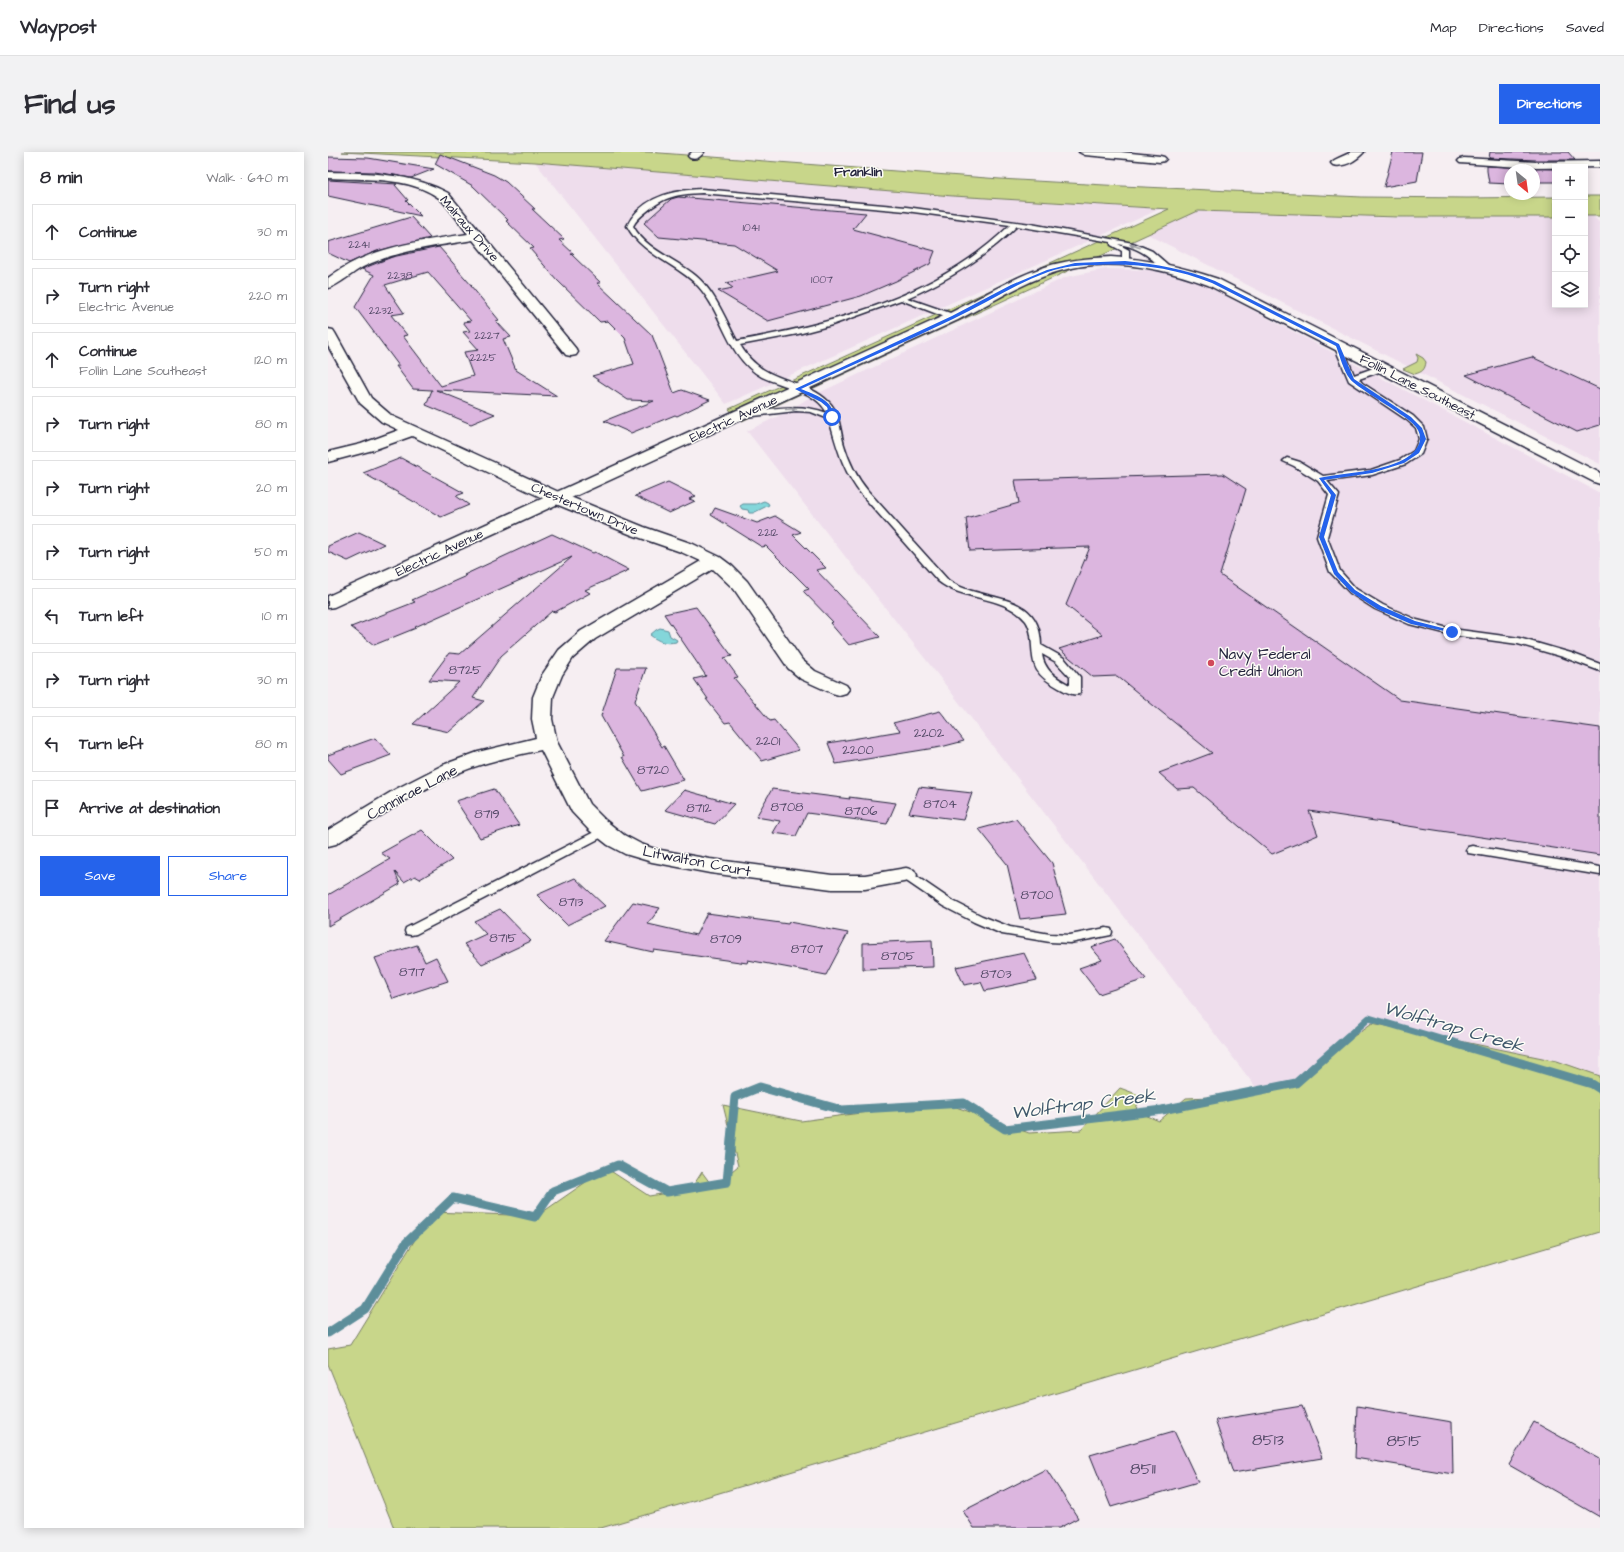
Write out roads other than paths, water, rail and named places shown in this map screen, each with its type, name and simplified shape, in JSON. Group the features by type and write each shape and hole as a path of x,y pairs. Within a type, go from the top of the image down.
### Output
{"street":[{"path":"1085,152 1160,159"},
{"path":"1337,163 1349,159 1358,152"},
{"path":"1464,161 1536,165 1600,164"},
{"name":"Malraux Drive","path":"328,175 397,180 435,190 449,200 571,352"},
{"path":"328,284 344,272 377,257 428,244 477,236"},
{"name":"Electric Avenue","path":"328,603 798,389 953,317 1013,286 1048,271 1075,264 1125,262 1145,264"},
{"name":"Follin Lane Southeast","path":"1145,264 1194,274 1213,282 1600,479"},
{"name":"Chestertown Drive","path":"328,333 340,368 365,400 387,419 558,498 638,531 687,548 714,561 726,570 741,585 795,664 808,675 827,685 839,689"},
{"path":"328,458 367,447 412,431"},
{"name":"Litwalton Court","path":"714,561 635,606 588,635 566,654 552,675 543,697 542,718 547,742 580,807 597,826 616,840 633,849 652,855 710,866 832,882 865,882 906,875"},
{"name":"Connirae Lane","path":"328,839 417,785 452,769 491,754 547,742"}],"lane":[{"path":"1038,647 1037,638 1031,620 1013,606 996,598 956,589 941,580 857,483 845,460 829,406 823,401 758,371 742,356 702,286 684,270 653,251 632,234 630,226 632,221 657,198 680,192 702,191 869,205 1014,224 1116,240 1139,247 1158,260 1165,267"},
{"path":"735,344 817,326 901,298 977,258 999,240 1014,224"},
{"path":"1098,238 1126,250 1125,262"},
{"path":"901,298 953,317"},
{"path":"1321,479 1372,472 1403,462 1418,452 1423,439 1420,428 1410,418 1352,379 1338,345"},
{"path":"1359,385 1356,378 1359,375 1382,368"},
{"path":"739,416 796,409 812,410 832,417"},
{"path":"1287,460 1297,464 1321,479 1334,495 1322,537 1335,572 1353,591 1379,608 1413,622 1452,632 1519,641 1567,655 1600,668"},
{"path":"411,931 604,831"},
{"path":"1472,850 1600,871"},
{"path":"906,875 947,903 978,919 1007,930 1070,940 1106,932"}],"water":[{"path":"764,501 769,505 753,513 749,513 748,510 742,509 740,506 743,504 756,504"},
{"path":"660,628 668,630 670,636 677,640 676,642 663,642 650,635"}],"waterway":[{"name":"Wolftrap Creek","path":"1348,1037 1369,1018 1434,1037"},
{"name":"Wolftrap Creek","path":"328,1333 365,1309 406,1243 453,1198 535,1217 553,1191 618,1165 667,1192 727,1182 735,1097 760,1087 842,1110 964,1103 1005,1129 1162,1110 1296,1083 1349,1036"},
{"name":"Wolftrap Creek","path":"1430,1036 1592,1084 1600,1089"}],"place":[{"name":"Navy Federal Credit Union","path":"1211,663"}],"district":[{"name":"Franklin","path":"858,171"}]}
